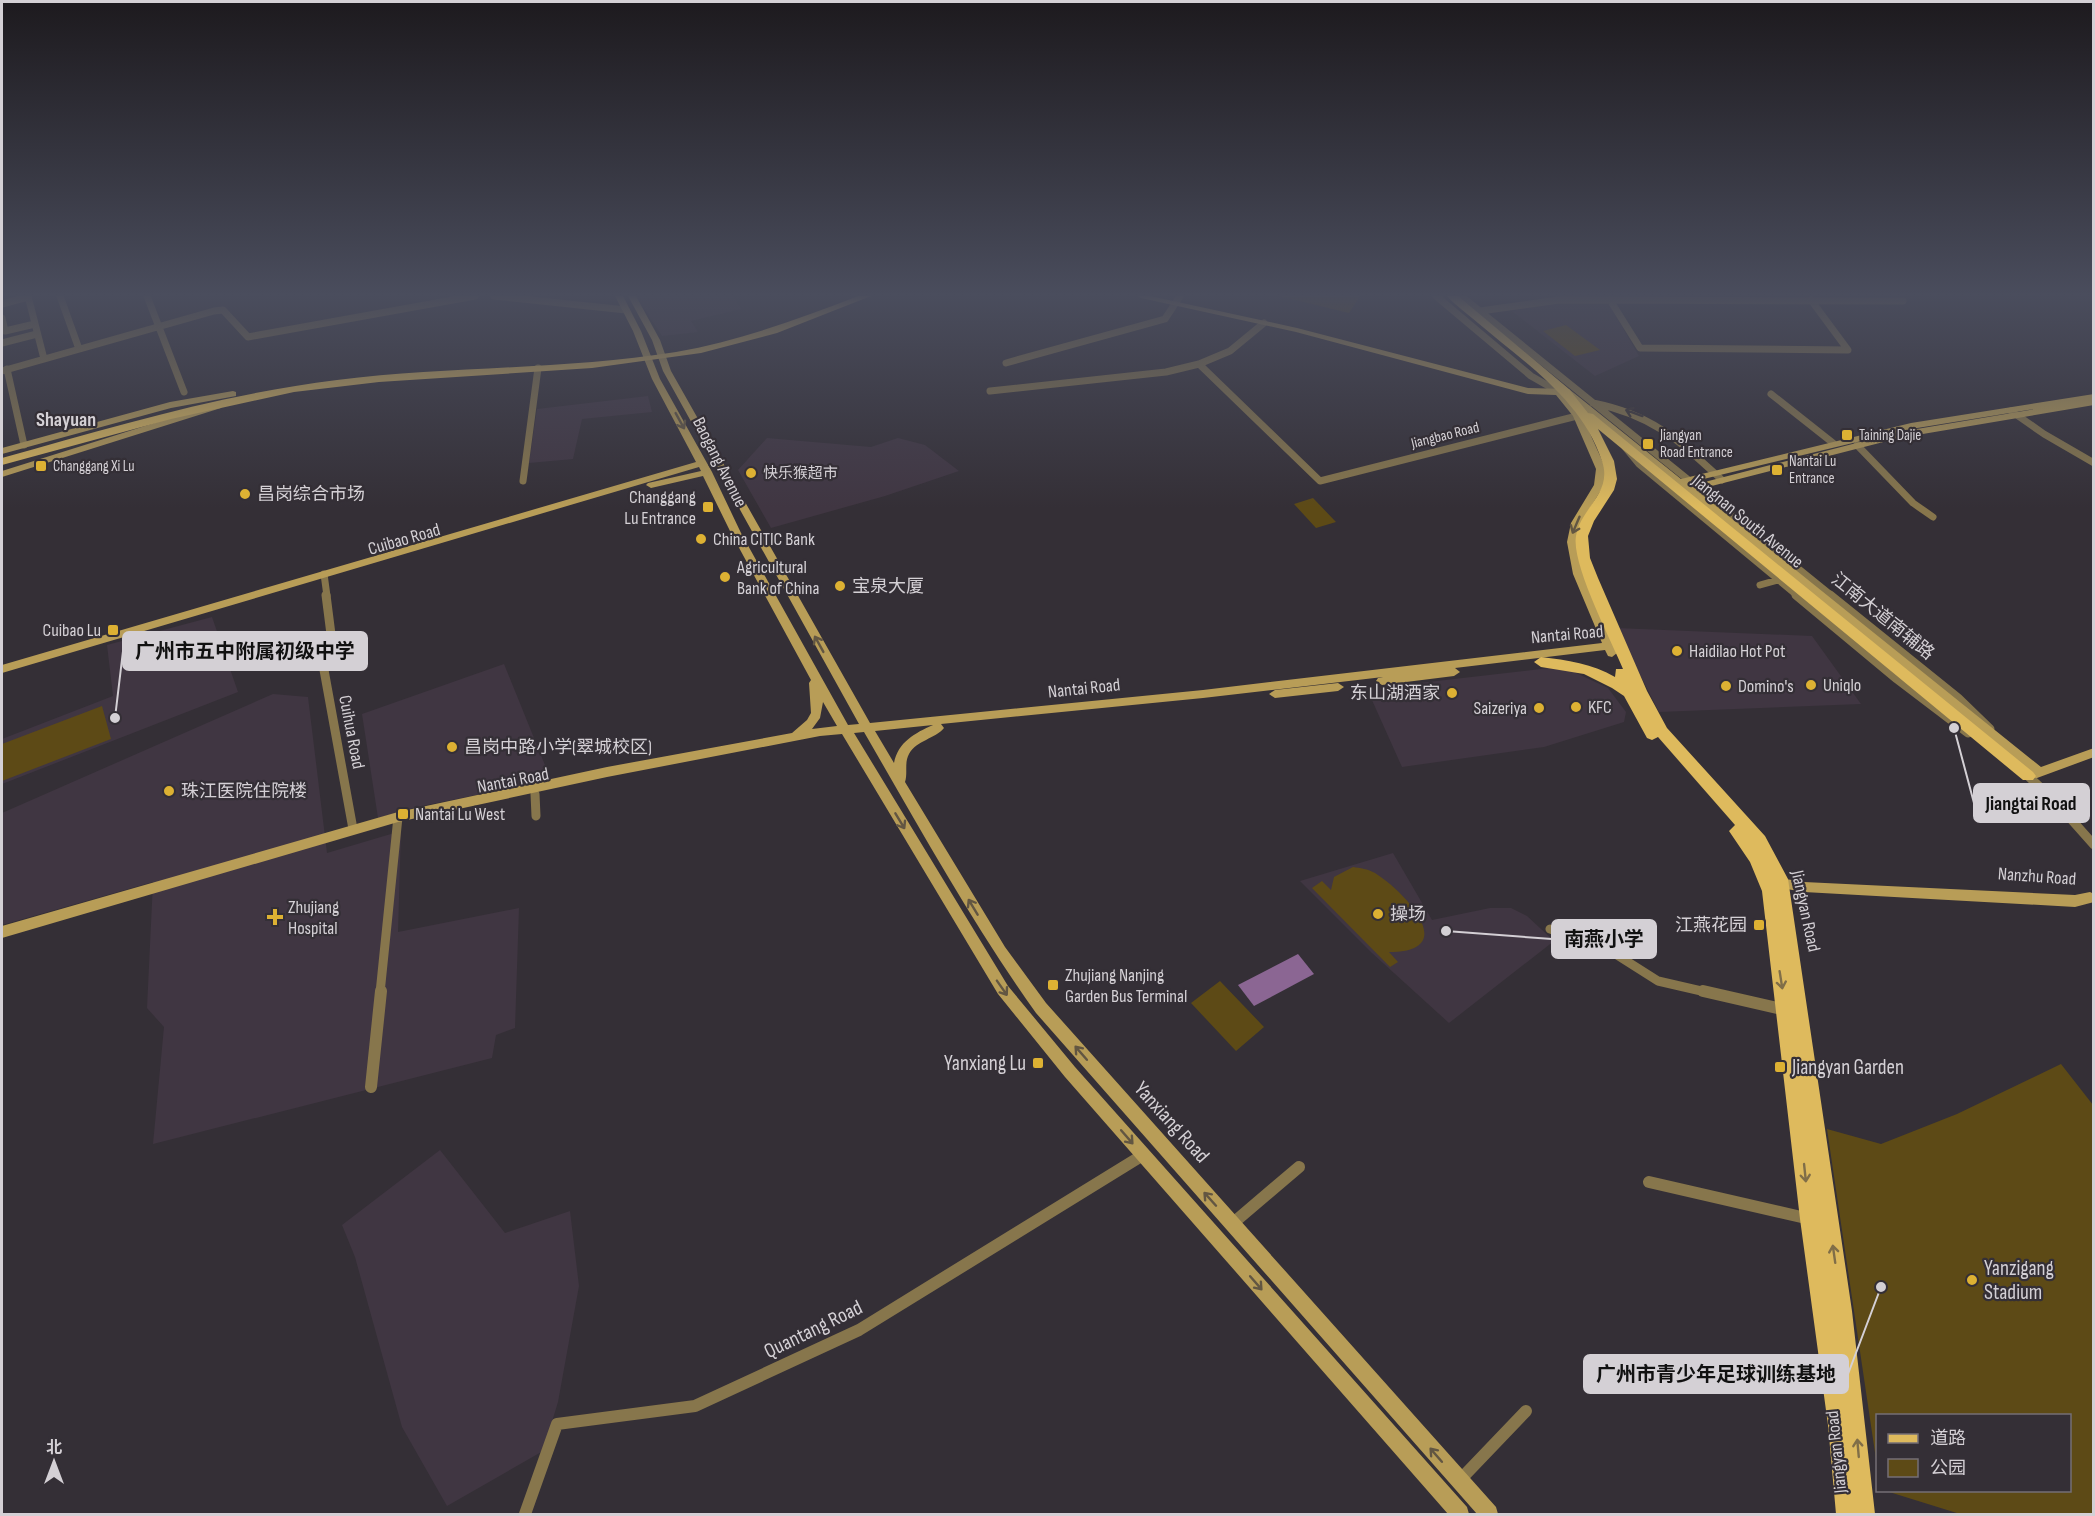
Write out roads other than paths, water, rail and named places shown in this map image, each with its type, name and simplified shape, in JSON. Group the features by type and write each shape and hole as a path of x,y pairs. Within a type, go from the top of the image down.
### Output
{"main road":[{"path":"2,462 17,455 232,397 337,375 465,367"},
{"path":"2,457 128,428 232,397 337,383 548,367"},
{"name":"Baogang Avenue","path":"651,367 734,528 845,732"},
{"name":"Baogang Avenue","path":"666,367 869,730"},
{"path":"1431,367 1516,389 1538,392 1566,391"},
{"name":"Jiangnan South Avenue","path":"1535,367 1686,485 1929,690 2033,774"},
{"name":"Jiangnan South Avenue","path":"1566,391 1578,412 1686,485"},
{"path":"2,474 188,417 232,397"},
{"path":"1686,485 1722,480 1857,445 1940,427 2094,397"},
{"path":"1686,485 1714,473 1911,426 2094,402"},
{"name":"Jiangyan Road","path":"1578,412 1602,447 1608,461 1611,479 1608,490 1586,526 1581,545 1630,695 1646,725 1667,753 1749,846 1776,881 1786,1010 1810,1219 1839,1425 1848,1515"},
{"name":"Jiangyan Road","path":"1578,412 1596,456 1602,478 1573,530 1573,555 1614,650 1662,732 1759,841 1776,881 1844,1322 1864,1515"},
{"path":"1602,447 1610,443 1624,444"},
{"path":"2,451 17,455"},
{"path":"2,468 17,455"},
{"name":"Cuibao Road","path":"2,669 110,637 199,617 324,577 704,467"},
{"path":"724,508 732,511 741,505"},
{"path":"734,528 740,523 752,523"},
{"name":"Jiangnan South Avenue","path":"1771,556 1782,578 1929,690"},
{"name":"Nantai Road","path":"869,730 938,728 1298,692 1541,662 1614,650"},
{"name":"Nantai Road","path":"2,938 398,820 576,778 785,739 1614,650"},
{"path":"1541,662 1572,665 1598,672 1617,683 1630,695"},
{"path":"785,739 798,733 815,720 818,706 814,676"},
{"path":"828,701 842,702 848,695"},
{"path":"901,783 899,761 903,753 915,740 938,728"},
{"name":"Yanxiang Road","path":"869,730 978,915 1041,1008 1489,1515"},
{"path":"845,732 1003,990 1029,1025 1460,1515"},
{"name":"Nantai Road","path":"2,932 353,829 845,732"},
{"path":"2033,774 2094,752"},
{"name":"Nanzhu Road","path":"1776,881 2027,899 2075,901 2092,899"}],"street":[{"path":"174,367 184,392"},
{"path":"990,391 1166,372 1188,367"},
{"name":"Jiangbao Road","path":"1202,367 1320,482 1578,412"},
{"path":"523,481 537,368"},
{"path":"4,370 17,455"},
{"path":"1566,391 1591,402 1640,414 1667,431 1722,480"},
{"path":"1772,394 1833,443"},
{"path":"1591,402 1771,556"},
{"path":"2013,412 2044,434 2094,463"},
{"path":"1624,444 1630,456 1639,464 1782,578"},
{"path":"1857,445 1913,503 1934,517"},
{"name":"Cuihua Road","path":"324,577 334,658 324,670 353,829"},
{"path":"1760,585 1782,578"},
{"path":"1929,690 1977,714 1993,742"},
{"path":"870,771 890,764"},
{"path":"2033,774 2094,845"},
{"path":"535,794 536,816"},
{"path":"371,1087 398,820"},
{"path":"1550,929 1606,948 1658,981 1786,1010"},
{"name":"Quantang Road","path":"525,1515 557,1424 694,1406 859,1330 1143,1155"},
{"path":"1232,1224 1299,1167"},
{"path":"1649,1182 1810,1219"},
{"path":"1458,1481 1526,1411"}],"place":[{"name":"Taining Dajie","path":"1847,435"},
{"name":"Jiangyan Road Entrance","path":"1648,444"},
{"name":"Changgang Xi Lu","path":"41,466"},
{"name":"Nantai Lu Entrance","path":"1777,470"},
{"name":"快乐猴超市","path":"751,473"},
{"name":"昌岗综合市场","path":"245,494"},
{"name":"Changgang Lu Entrance","path":"708,507"},
{"name":"China CITIC Bank","path":"701,539"},
{"name":"Agricultural Bank of China","path":"725,577"},
{"name":"宝泉大厦","path":"840,586"},
{"name":"Cuibao Lu","path":"113,630"},
{"name":"Haidilao Hot Pot","path":"1677,651"},
{"name":"Uniqlo","path":"1811,685"},
{"name":"Domino's","path":"1726,686"},
{"name":"东山湖酒家","path":"1452,693"},
{"name":"KFC","path":"1576,707"},
{"name":"Saizeriya","path":"1539,708"},
{"name":"广州市五中附属初级中学","path":"115,718"},
{"name":"Jiangtai Road","path":"1954,728"},
{"name":"昌岗中路小学(翠城校区)","path":"452,747"},
{"name":"珠江医院住院楼","path":"169,791"},
{"name":"Nantai Lu West","path":"403,814"},
{"name":"操场","path":"1378,914"},
{"name":"Zhujiang Hospital","path":"275,917"},
{"name":"江燕花园","path":"1759,925"},
{"name":"南燕小学","path":"1446,931"},
{"name":"Zhujiang Nanjing Garden Bus Terminal","path":"1053,985"},
{"name":"Yanxiang Lu","path":"1038,1063"},
{"name":"Jiangyan Garden","path":"1780,1067"},
{"name":"Yanzigang Stadium","path":"1972,1280"},
{"name":"广州市青少年足球训练基地","path":"1881,1287"}],"district":[{"name":"Shayuan","path":"66,419"}]}
